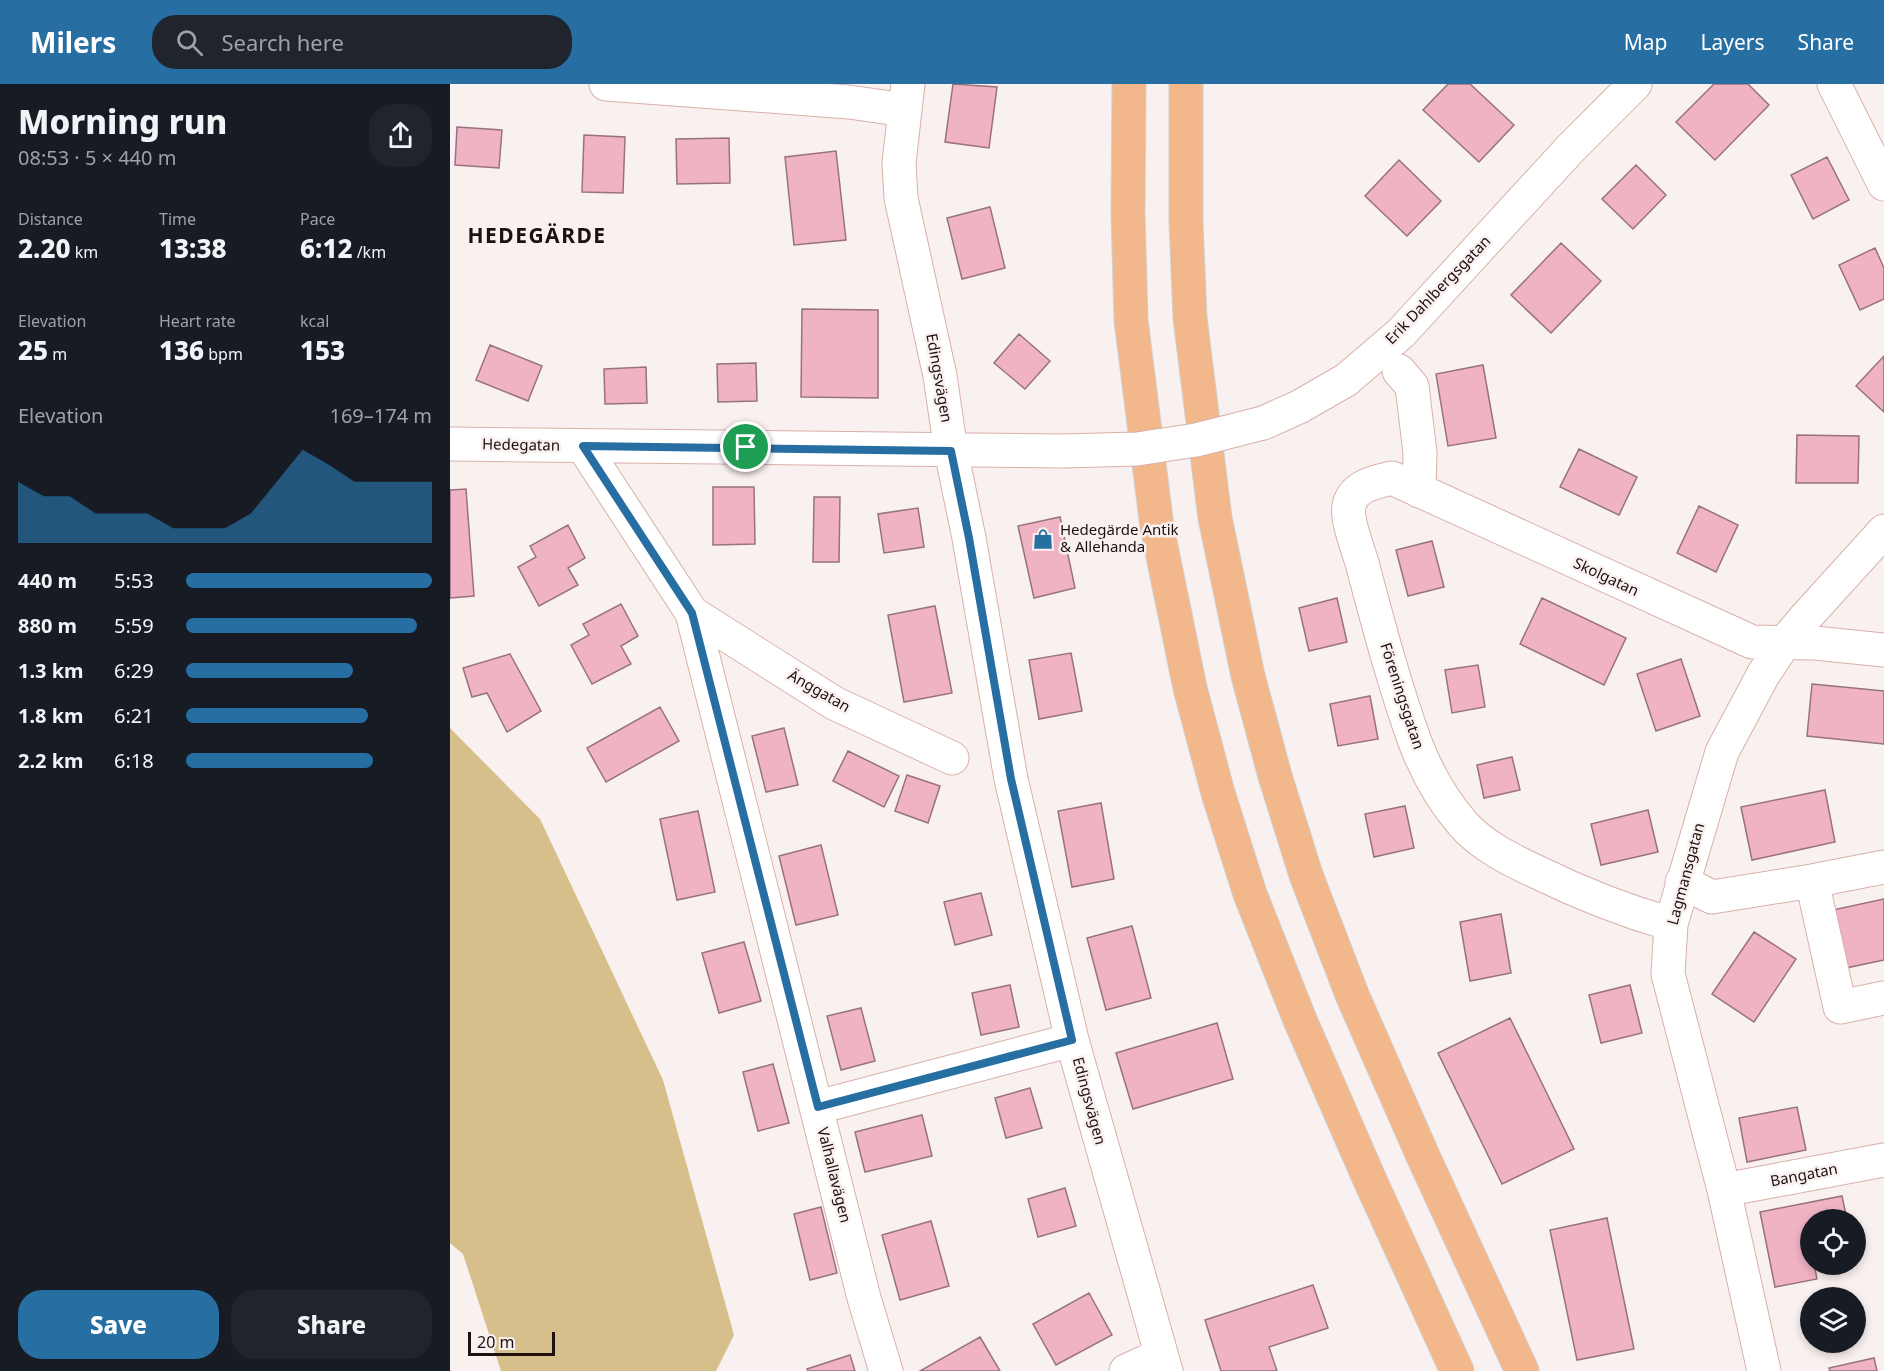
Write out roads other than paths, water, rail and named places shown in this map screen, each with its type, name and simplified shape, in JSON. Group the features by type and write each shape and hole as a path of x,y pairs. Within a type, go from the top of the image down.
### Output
{"highway":[{"path":"1129,84 1128,212 1131,320 1157,527 1190,688 1250,894 1332,1094 1457,1371"},
{"path":"1186,84 1186,222 1190,318 1215,518 1248,676 1275,776 1306,875 1353,998 1522,1371"}],"street":[{"path":"606,84 849,102 907,97"},
{"name":"Erik Dahlbergsgatan","path":"951,451 1137,449 1196,440 1263,423 1299,407 1346,380 1401,333 1571,148 1635,84"},
{"path":"1834,84 1884,184"},
{"name":"Edingsvägen","path":"907,97 898,163 901,198 936,357 1011,779 1072,1040 1163,1363"},
{"path":"1399,371 1412,386 1420,453 1419,491"},
{"name":"Hedegatan","path":"450,444 951,451"},
{"name":"Valhallavägen","path":"583,446 692,613 818,1107 864,1298 886,1371"},
{"name":"Skolgatan","path":"1348,507 1354,494 1366,486 1392,478 1752,642 1785,642 1884,650"},
{"name":"Föreningsgatan","path":"1348,507 1352,530 1377,620 1415,744 1439,792 1464,826 1503,856 1566,886 1629,912 1671,924"},
{"name":"Lagmansgatan","path":"1764,1371 1724,1190 1668,974 1671,924 1722,752 1763,675 1785,642 1884,531"},
{"name":"Änggatan","path":"692,613 834,703 952,758"},
{"path":"1682,882 1712,897 1884,867"},
{"path":"1812,881 1840,1007 1884,998"},
{"path":"818,1107 1072,1040"},
{"name":"Bangatan","path":"1724,1190 1884,1160"},
{"path":"1126,1371 1163,1363"}],"place":[{"name":"Hedegärde Antik & Allehanda","path":"1043,539"}],"district":[{"name":"HEDEGÄRDE","path":"537,236"}]}
